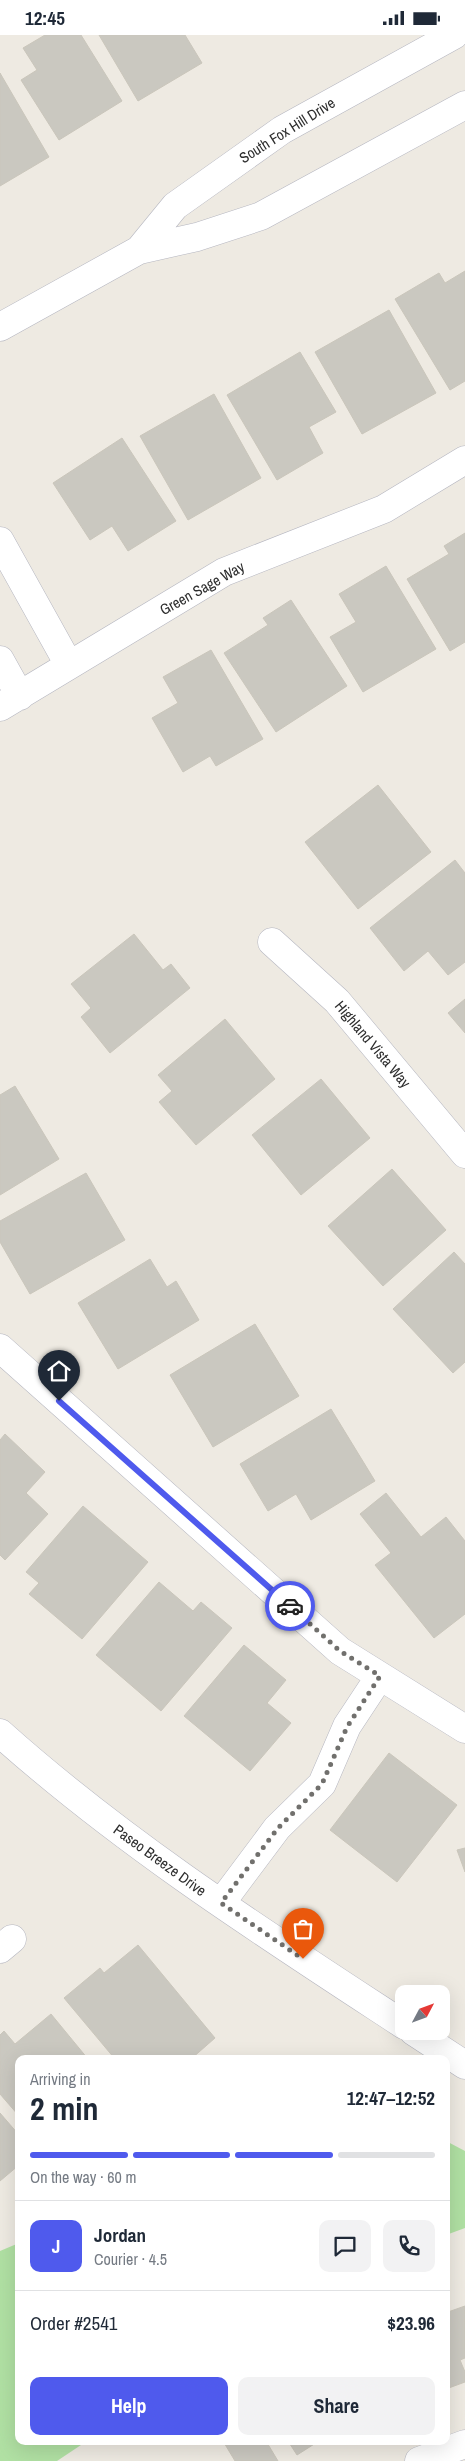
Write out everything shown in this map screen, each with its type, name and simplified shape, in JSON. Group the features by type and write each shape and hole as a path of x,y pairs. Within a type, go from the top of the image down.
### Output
{"street":[{"name":"South Fox Hill Drive","path":"140,250 175,206 282,130 454,35"},
{"name":"South Fox Hill Drive","path":"0,327 140,250 197,237 261,216 465,105"},
{"name":"Green Sage Way","path":"10,701 224,572 384,509 465,460"},
{"path":"0,541 69,665"},
{"path":"0,660 10,701"},
{"name":"Highland Vista Way","path":"272,942 337,1001 465,1154"},
{"path":"0,1348 340,1651 465,1729"},
{"path":"221,1903 278,1828 322,1784 347,1727 380,1676"},
{"name":"Paseo Breeze Drive","path":"0,1733 83,1803 221,1903 395,2019"},
{"path":"427,2040 450,2055"},
{"path":"450,2055 465,2065"},
{"path":"419,2461 465,2444"}],"green space":[{"path":"450,2143 465,2151 465,2228 450,2234"},
{"path":"15,2245 15,2445 81,2445 57,2461 0,2461 0,2251"}],"building":[{"path":"45,35 81,35 122,101 59,140 21,80 37,70 23,48"},
{"path":"99,35 185,35 202,63 138,101"},
{"path":"0,73 49,157 0,186"},
{"path":"465,271 465,381 450,390 395,299 439,273 445,283"},
{"path":"389,310 436,393 362,434 315,352"},
{"path":"300,352 336,412 309,427 323,453 277,480 227,395"},
{"path":"214,394 261,478 188,520 140,436"},
{"path":"122,438 176,521 128,551 112,526 90,540 53,483"},
{"path":"465,533 465,642 450,651 407,579 449,554 444,546"},
{"path":"386,566 436,649 363,692 330,637 356,622 339,594"},
{"path":"291,600 347,686 276,732 224,653 268,625 263,618"},
{"path":"211,650 263,739 216,766 210,756 183,772 152,718 178,703 163,677"},
{"path":"378,785 431,852 358,909 305,842"},
{"path":"455,860 465,873 465,962 448,975 428,951 404,971 370,928"},
{"path":"134,934 163,970 171,964 190,988 110,1053 81,1017 91,1008 71,984"},
{"path":"465,999 465,1033 448,1013"},
{"path":"225,1019 275,1079 196,1145 159,1102 172,1091 158,1075"},
{"path":"321,1079 370,1138 301,1195 252,1135"},
{"path":"15,1086 59,1159 0,1195 0,1095"},
{"path":"392,1169 446,1230 383,1286 328,1226"},
{"path":"86,1173 125,1240 30,1294 0,1242 0,1221"},
{"path":"454,1252 465,1264 465,1362 453,1373 393,1309"},
{"path":"150,1259 167,1287 176,1281 199,1320 118,1369 78,1303"},
{"path":"255,1324 299,1396 213,1447 170,1375"},
{"path":"331,1409 375,1481 311,1520 296,1494 268,1511 240,1464"},
{"path":"5,1434 45,1472 26,1493 48,1514 5,1560 0,1555 0,1440"},
{"path":"386,1493 421,1537 446,1517 465,1541 465,1614 434,1638 375,1565 391,1553 360,1514"},
{"path":"83,1506 148,1562 82,1639 29,1594 39,1583 26,1572"},
{"path":"159,1582 193,1611 201,1602 232,1628 161,1711 96,1655"},
{"path":"244,1645 286,1680 267,1703 291,1723 250,1771 184,1716"},
{"path":"389,1753 457,1805 397,1882 330,1830"},
{"path":"465,1848 465,1872 457,1850"},
{"path":"138,1945 215,2038 196,2055 112,2055 64,1998 100,1968 104,1973"},
{"path":"51,2014 85,2055 15,2055 15,2111 0,2094 0,2035 4,2031 15,2044"},
{"path":"0,2113 15,2130 15,2168 0,2181"},
{"path":"465,2306 465,2358 460,2360 465,2372 465,2382 450,2388 450,2311"},
{"path":"225,2445 268,2445 278,2461 235,2461"},
{"path":"291,2445 313,2445 297,2455"}],"way so far":[{"path":"290,1606 340,1651 380,1676 355,1710 322,1784 278,1828 221,1903 303,1959"}],"route":[{"path":"59,1401 290,1606"}]}
